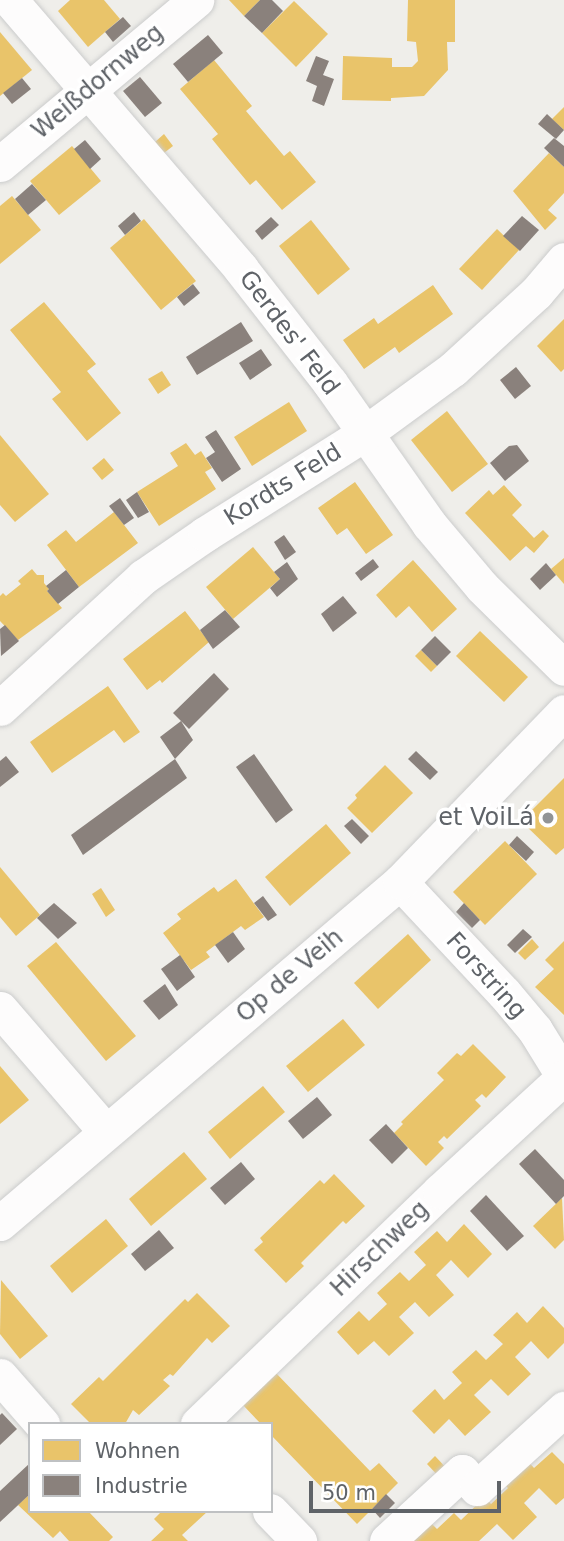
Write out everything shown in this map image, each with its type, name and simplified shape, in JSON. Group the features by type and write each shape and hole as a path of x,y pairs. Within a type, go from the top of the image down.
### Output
{"street":[{"name":"Gerdes' Feld","path":"10,0 241,269 330,383 429,524 482,587 564,668"},
{"name":"Weißdornweg","path":"0,164 196,0"},
{"name":"Kordts Feld","path":"0,708 143,577 205,534 364,435 453,369 537,293 564,260"},
{"name":"Op de Veih","path":"0,1223 400,882 564,712"},
{"name":"Forstring","path":"400,882 504,993 535,1030 564,1077"},
{"path":"0,1009 106,1132"},
{"name":"Hirschweg","path":"200,1422 440,1191 564,1077"},
{"path":"0,1376 40,1422"},
{"path":"387,1541 462,1472 477,1488 564,1409"},
{"path":"272,1513 299,1541"}],"building: Wohnen":[{"path":"70,0 104,0 120,19 88,47 58,11"},
{"path":"229,0 260,0 244,16"},
{"path":"408,0 455,0 455,42 447,42 448,70 424,96 391,98 391,101 342,100 343,56 392,58 392,67 412,67 418,61 416,42 407,41"},
{"path":"294,1 328,34 296,67 262,33"},
{"path":"0,32 32,70 0,96"},
{"path":"214,60 252,106 246,111 284,156 290,151 316,182 282,210 256,180 250,185 212,139 218,134 180,89"},
{"path":"564,107 564,130 552,119"},
{"path":"164,134 173,146 164,153 155,142"},
{"path":"72,146 101,181 59,215 30,181"},
{"path":"549,153 564,167 564,193 548,210 557,218 545,230 513,191"},
{"path":"12,196 41,230 0,264 0,206"},
{"path":"144,219 196,281 161,310 110,248"},
{"path":"311,220 350,269 318,295 279,246"},
{"path":"497,229 519,250 482,290 459,269"},
{"path":"433,285 453,314 399,353 395,347 364,369 343,340 374,318 378,324"},
{"path":"44,302 96,364 87,371 121,413 87,441 52,399 61,392 10,330"},
{"path":"564,319 564,369 561,372 537,346"},
{"path":"162,371 171,385 158,394 148,379"},
{"path":"289,402 307,431 252,466 234,437"},
{"path":"447,411 488,464 452,492 411,440"},
{"path":"0,435 49,494 15,522 0,505"},
{"path":"186,443 195,455 201,451 212,468 205,472 216,489 159,526 137,492 178,466 170,453"},
{"path":"104,458 114,470 102,480 92,468"},
{"path":"355,482 393,535 366,554 347,528 337,535 318,508"},
{"path":"504,485 522,505 512,515 534,538 543,530 549,536 534,553 526,546 510,561 465,513 489,490 493,495"},
{"path":"114,512 138,543 79,587 47,545 66,530 76,542"},
{"path":"253,547 280,579 233,619 206,587"},
{"path":"564,558 564,584 551,569"},
{"path":"413,560 457,609 432,632 409,606 396,618 376,595"},
{"path":"32,569 37,575 44,575 44,583 49,589 47,591 62,608 18,640 0,621 0,596 3,593 6,596 21,584 18,581"},
{"path":"185,611 209,642 162,683 160,680 147,690 123,659"},
{"path":"480,631 528,677 504,702 456,656"},
{"path":"421,650 437,666 431,672 415,656"},
{"path":"108,686 140,732 124,743 114,730 52,773 30,742"},
{"path":"385,765 413,793 372,833 347,808 357,798 355,795"},
{"path":"564,778 564,848 556,855 521,821"},
{"path":"326,824 351,853 290,906 265,877"},
{"path":"505,841 537,874 485,925 453,892"},
{"path":"0,867 40,915 16,936 0,917"},
{"path":"236,879 264,917 245,930 241,926 206,952 210,957 191,970 163,933 181,919 177,914 214,887 218,892"},
{"path":"101,888 115,910 106,917 92,894"},
{"path":"408,934 431,960 378,1009 354,983"},
{"path":"532,939 539,947 525,960 518,953"},
{"path":"564,941 564,1015 535,987 554,969 545,960"},
{"path":"56,942 136,1036 106,1061 27,966"},
{"path":"343,1019 365,1045 308,1092 286,1066"},
{"path":"473,1044 506,1077 486,1098 482,1094 475,1100 481,1106 447,1139 444,1136 438,1142 444,1148 426,1166 394,1133 403,1124 401,1122 444,1080 437,1073 457,1053 461,1056"},
{"path":"0,1066 29,1100 0,1124"},
{"path":"263,1086 285,1112 230,1159 208,1132"},
{"path":"184,1152 207,1179 151,1226 129,1199"},
{"path":"334,1174 365,1206 346,1224 343,1221 301,1263 304,1266 286,1283 254,1250 263,1242 260,1238 320,1180 324,1184"},
{"path":"562,1198 564,1240 555,1249 533,1226"},
{"path":"106,1219 128,1246 72,1293 50,1266"},
{"path":"464,1224 492,1254 468,1278 451,1260 436,1275 454,1295 429,1317 415,1302 399,1317 414,1333 389,1356 374,1341 358,1355 337,1332 359,1311 369,1321 387,1304 377,1293 400,1272 409,1281 426,1265 414,1252 437,1231 447,1242"},
{"path":"1,1280 48,1336 20,1359 0,1334"},
{"path":"197,1293 230,1326 212,1343 207,1338 173,1376 170,1374 163,1380 170,1386 139,1415 133,1410 126,1422 89,1422 71,1404 99,1377 103,1381 185,1299 188,1302"},
{"path":"543,1306 564,1328 564,1343 548,1359 531,1341 515,1357 531,1374 508,1396 491,1379 474,1395 491,1412 465,1436 449,1419 434,1434 412,1411 435,1389 444,1400 462,1383 452,1372 476,1350 486,1360 503,1344 493,1335 517,1312 527,1323"},
{"path":"275,1372 370,1471 379,1463 398,1483 357,1524 273,1437 273,1422 259,1422 242,1404"},
{"path":"552,1452 564,1464 564,1498 556,1505 539,1488 524,1503 537,1517 513,1540 497,1524 479,1541 404,1541 427,1519 437,1529 454,1513 461,1520 485,1497 491,1504 508,1488 501,1481 525,1458 534,1468"},
{"path":"435,1456 449,1471 441,1479 427,1464"},
{"path":"28,1496 28,1513 90,1513 113,1537 109,1541 69,1541 60,1531 53,1538 18,1505"},
{"path":"160,1513 206,1513 182,1535 188,1541 151,1541 164,1529 154,1519"}],"building: Industrie":[{"path":"260,0 272,0 283,11 262,33 244,16"},
{"path":"123,17 131,26 113,42 105,32"},
{"path":"208,35 223,53 188,82 173,64"},
{"path":"316,56 329,61 323,75 334,79 324,106 312,101 317,86 306,81"},
{"path":"140,77 162,103 145,117 123,91"},
{"path":"22,78 31,89 12,104 3,93"},
{"path":"547,114 564,130 556,139 538,124"},
{"path":"554,138 564,146 564,167 544,148"},
{"path":"85,140 101,159 90,169 74,149"},
{"path":"32,184 46,200 28,215 15,199"},
{"path":"134,212 141,221 125,235 118,226"},
{"path":"522,216 539,230 520,251 503,236"},
{"path":"271,217 279,225 262,240 255,231"},
{"path":"193,284 200,293 184,306 177,297"},
{"path":"241,322 253,341 197,375 186,357"},
{"path":"261,349 272,365 250,380 239,363"},
{"path":"516,367 531,386 515,399 500,380"},
{"path":"216,430 241,469 222,482 206,458 215,452 205,437"},
{"path":"517,445 529,461 505,481 490,463 509,446"},
{"path":"137,492 149,512 138,518 126,500"},
{"path":"120,498 134,518 124,525 109,506"},
{"path":"284,535 296,552 285,560 274,542"},
{"path":"373,559 379,567 361,581 355,573"},
{"path":"287,562 298,579 277,597 270,588 280,579 274,572"},
{"path":"546,563 556,575 540,590 530,579"},
{"path":"66,570 79,587 58,604 46,586"},
{"path":"343,596 357,613 333,632 321,614"},
{"path":"225,610 240,627 213,649 200,630"},
{"path":"5,625 19,641 1,656 0,629"},
{"path":"435,636 451,652 437,666 421,650"},
{"path":"214,673 229,689 189,729 173,713"},
{"path":"181,721 193,740 175,759 160,737"},
{"path":"416,751 438,772 430,780 408,759"},
{"path":"254,754 293,810 276,823 236,767"},
{"path":"6,756 19,772 0,787 0,761"},
{"path":"175,759 187,778 83,855 71,835"},
{"path":"352,819 369,836 361,844 344,826"},
{"path":"517,836 534,852 526,861 509,845"},
{"path":"263,896 277,915 268,921 254,903"},
{"path":"54,903 77,923 58,939 37,918"},
{"path":"464,903 480,920 472,928 456,912"},
{"path":"523,929 532,937 515,953 507,945"},
{"path":"233,932 245,949 228,963 215,945"},
{"path":"180,955 195,977 177,991 161,969"},
{"path":"165,984 178,1005 159,1020 143,1001"},
{"path":"317,1097 332,1115 303,1139 288,1121"},
{"path":"386,1124 408,1148 392,1164 369,1140"},
{"path":"535,1149 564,1180 564,1196 556,1204 519,1164"},
{"path":"241,1162 255,1179 225,1205 210,1188"},
{"path":"486,1195 524,1236 507,1251 470,1211"},
{"path":"159,1230 174,1248 145,1271 131,1254"},
{"path":"2,1413 17,1429 0,1445 0,1415"},
{"path":"28,1465 28,1496 0,1522 0,1491"},
{"path":"386,1494 395,1503 380,1518 372,1509"}],"place":[{"name":"et VoiLá","path":"548,818"}]}
